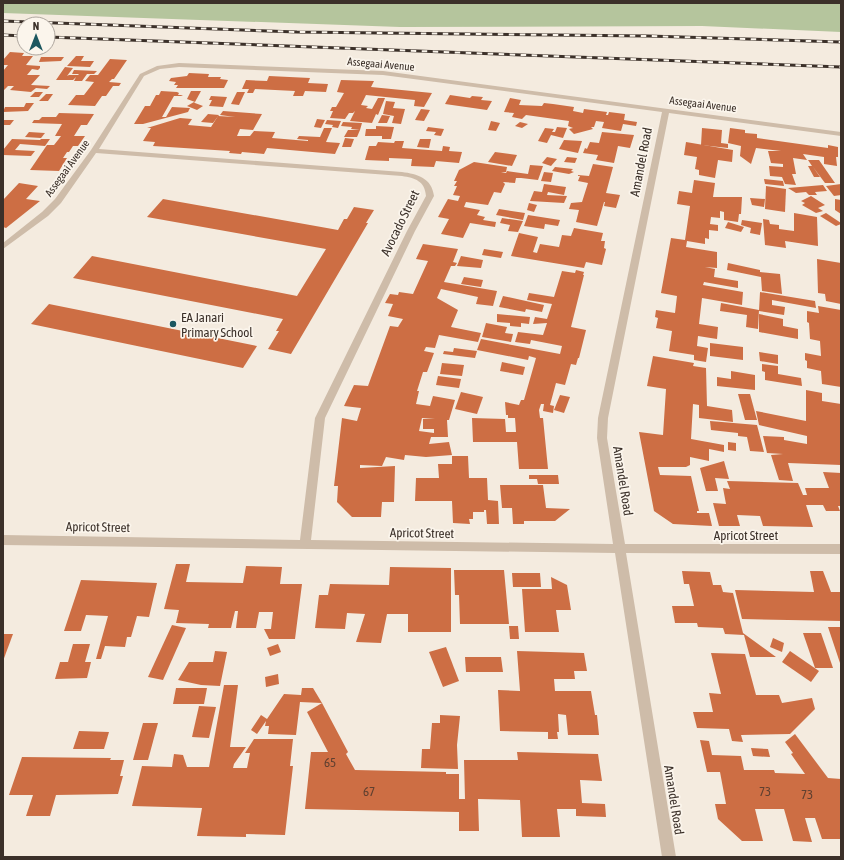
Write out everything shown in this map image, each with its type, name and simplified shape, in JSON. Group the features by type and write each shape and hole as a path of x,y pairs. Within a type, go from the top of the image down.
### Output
{"street":[{"name":"Assegaai Avenue","path":"3,247 45,214 58,201 94,151 142,75 159,66 179,65 383,73 841,134"},
{"name":"Amandel Road","path":"666,111 603,418 602,438 669,857"},
{"name":"Avocado Street","path":"94,151 402,174 423,180 428,185 430,196 411,231 320,418 305,545"},
{"name":"Apricot Street","path":"3,540 305,545 841,549"}],"green space":[{"path":"3,3 841,3 841,32 702,26 400,27 3,13"}],"building":[{"path":"10,52 16,52 16,56 33,56 26,65 40,66 40,68 38,70 32,69 27,75 40,75 31,85 50,86 47,89 36,88 31,92 10,90 14,86 8,86 3,91 3,71 8,65 3,65 3,60"},
{"path":"76,56 84,56 81,61 94,61 90,67 67,66"},
{"path":"41,57 64,57 61,61 39,62"},
{"path":"110,59 127,60 114,79 109,82 121,83 119,86 113,86 106,96 102,96 95,106 68,105 76,95 84,95 94,82 85,81 90,75 98,75"},
{"path":"65,67 73,68 67,76 79,74 72,74 74,70 97,71 94,74 87,74 82,81 74,81 76,77 73,80 56,80"},
{"path":"189,73 209,74 208,77 221,77 220,79 228,80 224,88 176,88 178,85 174,85 176,82 169,81 171,78 187,76"},
{"path":"269,76 310,78 308,83 328,84 326,92 305,91 303,96 293,96 295,91 255,89 253,93 247,93 249,89 242,89 246,80 267,81"},
{"path":"341,80 374,81 371,87 432,93 424,107 414,106 415,100 366,95 361,105 368,106 366,108 372,109 378,98 385,98 378,115 376,114 372,123 350,121 355,111 353,113 349,113 345,119 330,118 333,111 330,111 332,107 336,107 344,93 337,92"},
{"path":"161,91 177,92 179,93 178,95 183,95 174,96 162,117 166,117 172,107 190,108 188,112 143,124 134,124 145,106 150,106 156,95 159,95"},
{"path":"191,91 201,91 195,102 187,99"},
{"path":"35,92 43,92 39,97 30,97"},
{"path":"237,92 245,92 239,105 231,104"},
{"path":"46,94 53,94 48,101 39,101"},
{"path":"450,95 470,98 472,96 483,97 481,100 492,101 487,110 445,104"},
{"path":"211,96 227,97 223,107 209,106 212,100 209,100"},
{"path":"510,98 521,100 519,105 542,106 544,103 574,107 573,111 583,113 584,109 607,112 606,115 608,115 609,112 625,114 624,120 637,122 636,126 623,124 621,131 602,128 604,122 596,121 594,127 591,127 593,129 574,134 569,129 573,128 568,126 569,121 526,115 522,119 512,117 514,113 504,112"},
{"path":"386,101 395,102 393,108 405,109 401,124 392,123 394,116 383,114"},
{"path":"194,102 203,106 197,110 187,106"},
{"path":"26,103 34,103 28,111 3,112 5,107 24,107"},
{"path":"421,109 430,110 424,121 415,120"},
{"path":"223,111 262,114 253,130 240,129 237,136 250,136 254,131 275,132 272,138 308,141 297,139 299,136 320,137 324,128 332,128 326,142 340,143 335,154 267,148 264,154 242,152 241,154 229,153 230,151 153,146 155,142 143,141 151,128 147,128 180,118 192,119 188,125 211,127 218,116 235,117 220,115"},
{"path":"59,113 94,114 87,125 81,125 74,136 85,136 78,146 73,146 69,152 67,152 63,158 67,158 59,171 30,170 47,145 54,145 61,136 55,136 62,124 32,123 34,120 39,120 42,117 56,117"},
{"path":"208,114 219,115 213,123 201,122"},
{"path":"382,115 390,116 387,123 378,123"},
{"path":"317,119 325,120 321,128 314,127"},
{"path":"3,120 14,120 10,125 3,125"},
{"path":"327,120 341,121 338,128 332,127 333,125 325,124"},
{"path":"491,121 500,123 496,131 488,130"},
{"path":"343,122 362,123 360,130 351,129 352,127 341,126"},
{"path":"520,122 528,124 522,128 515,126"},
{"path":"376,126 394,127 391,139 382,139 382,136 365,136 366,129 376,129"},
{"path":"428,127 444,129 441,136 434,135 436,132 426,131"},
{"path":"557,127 567,128 563,138 551,135 547,143 538,141 545,128 554,129 552,132 555,132"},
{"path":"702,128 722,130 721,143 728,144 728,148 701,145"},
{"path":"730,128 745,130 745,133 757,134 757,138 828,148 828,145 838,147 838,157 836,157 837,166 824,164 824,157 803,154 807,160 793,158 796,174 792,174 796,185 785,184 782,177 770,176 769,166 783,167 783,164 771,163 768,151 781,151 756,148 751,164 740,156 741,146 728,143"},
{"path":"348,130 360,130 357,137 344,137"},
{"path":"29,132 45,133 41,138 25,137"},
{"path":"602,132 634,135 630,148 618,146 614,163 596,160 598,155 583,153 585,148 587,149 590,142 599,143"},
{"path":"345,138 354,139 351,147 342,147"},
{"path":"12,139 50,139 45,146 20,144 15,150 35,151 31,156 3,155 3,150"},
{"path":"420,139 431,139 429,148 417,147"},
{"path":"564,140 582,141 578,153 559,149"},
{"path":"395,141 404,141 402,148 442,151 443,146 450,147 449,151 462,152 459,163 436,161 434,167 411,166 412,159 389,158 389,161 365,160 369,146 376,146 378,142 394,143"},
{"path":"686,142 733,150 732,162 718,160 715,178 699,175 699,170 695,169 697,157 684,155"},
{"path":"495,152 517,155 512,166 488,162"},
{"path":"547,157 557,159 551,166 542,163"},
{"path":"567,157 577,158 575,163 564,162"},
{"path":"808,160 819,160 835,183 825,183 813,167 820,177 814,177 808,166 812,166"},
{"path":"474,162 507,167 506,172 501,172 506,173 507,171 528,174 530,165 543,166 538,180 516,178 515,183 503,182 505,184 501,193 494,192 488,205 466,202 464,207 480,210 477,215 485,217 483,220 496,222 495,227 470,223 463,238 441,234 449,219 438,217 448,199 458,201 460,196 453,195 457,186 454,186 457,181 454,181 459,170"},
{"path":"593,164 613,167 606,193 620,195 616,208 604,206 604,202 597,226 576,222 579,210 569,209 571,203 582,202 588,183 578,181 580,176 578,175 589,176"},
{"path":"555,167 573,169 571,171 574,172 569,174 552,171"},
{"path":"544,172 553,173 551,182 541,181"},
{"path":"764,179 783,181 784,186 765,184"},
{"path":"694,180 715,183 713,197 742,197 741,214 739,214 738,222 724,220 724,212 720,211 720,218 711,217 710,224 718,225 718,231 709,230 709,239 705,238 705,244 687,241 686,247 717,252 717,268 705,267 715,269 714,277 738,281 738,288 704,282 703,285 743,292 742,305 702,298 699,324 718,327 717,339 698,336 697,346 708,348 706,362 694,360 694,355 669,351 672,331 656,328 658,318 655,317 656,310 675,313 677,296 661,293 671,238 685,240 690,206 677,204 679,191 692,193"},
{"path":"19,183 38,186 26,199 40,201 6,228 3,227 3,200"},
{"path":"544,184 566,187 564,195 548,192 547,195 567,196 564,203 530,201 534,191 542,192"},
{"path":"841,184 841,195 834,196 826,186"},
{"path":"823,185 827,191 815,192 817,195 809,195 806,192 796,193 788,188"},
{"path":"766,186 786,189 785,212 765,209"},
{"path":"811,196 825,205 818,208 823,211 816,213 802,205 805,203 801,201"},
{"path":"750,198 765,199 764,207 752,205"},
{"path":"163,199 338,230 344,219 347,219 354,207 374,210 366,223 368,223 291,354 268,349 279,331 276,331 283,319 73,278 92,256 297,296 326,249 147,217"},
{"path":"835,199 841,200 841,214 835,210"},
{"path":"529,203 537,205 534,212 527,210"},
{"path":"499,209 525,213 523,220 496,215"},
{"path":"794,213 817,217 818,246 785,241 786,248 765,245 763,219 769,220 770,224 779,225 779,229 794,231"},
{"path":"826,213 841,224 836,226 820,216"},
{"path":"528,215 560,220 558,226 545,224 544,229 524,226"},
{"path":"502,218 523,221 518,232 508,231 510,225 500,223"},
{"path":"742,220 762,223 760,235 750,233 751,228 741,225"},
{"path":"728,222 744,227 741,232 725,228"},
{"path":"574,228 603,233 601,241 605,241 604,248 606,249 602,265 586,262 584,268 511,256 519,233 538,237 533,252 537,253 540,244 559,247 562,235 571,236"},
{"path":"423,244 458,249 453,262 457,263 455,266 451,266 444,282 497,291 493,306 476,304 478,297 441,289 437,298 458,310 451,327 481,333 478,342 439,335 435,348 426,347 424,351 434,353 427,372 423,372 417,391 419,391 416,404 430,406 433,396 455,400 449,420 447,420 448,437 431,437 429,444 449,442 452,455 426,457 405,455 404,460 386,457 382,466 360,465 360,468 395,466 394,502 382,502 381,517 352,517 337,502 338,486 334,486 342,418 357,421 361,408 344,406 354,385 368,386 390,326 398,327 403,319 388,316 393,304 385,303 390,294 398,295 399,292 413,294 428,261 416,259","holes":["422,418 435,419 423,419 423,429 434,429 434,433 419,431"]},
{"path":"484,249 503,252 501,258 482,255"},
{"path":"461,256 483,260 481,268 457,266"},
{"path":"817,259 841,263 841,304 826,301 825,294 818,293"},
{"path":"728,263 760,270 760,272 780,274 782,294 762,291 761,277 727,270"},
{"path":"576,270 584,272 584,275 571,327 586,330 579,358 576,365 571,364 565,385 556,383 550,405 554,406 553,413 543,411 544,404 541,404 539,410 540,418 543,418 548,469 519,469 517,442 473,442 472,418 505,419 506,432 516,432 515,418 508,418 508,415 506,415 505,402 519,405 521,400 524,400 536,358 529,356 528,360 477,350 481,339 560,354 562,346 531,340 530,344 515,342 518,332 543,335 547,323 533,324 535,317 547,319 552,304 527,300 529,293 554,297 562,271 575,273"},
{"path":"464,277 483,280 481,287 461,284"},
{"path":"760,292 815,301 816,308 772,300 772,305 785,307 784,315 759,311"},
{"path":"503,296 544,305 542,312 526,309 525,312 499,307"},
{"path":"721,303 759,310 758,329 746,327 747,315 720,311"},
{"path":"49,304 257,346 243,368 31,324"},
{"path":"818,306 841,310 841,387 822,384 821,371 807,368 805,353 821,356 820,341 810,339 809,323 807,322 807,311 819,313"},
{"path":"497,314 530,317 529,324 521,323 521,327 510,326 510,323 497,322"},
{"path":"759,314 783,319 783,326 798,329 798,339 759,332"},
{"path":"486,323 507,327 505,333 513,334 511,342 482,337"},
{"path":"710,343 743,347 743,360 710,356"},
{"path":"454,348 477,351 475,358 443,354 444,351 453,352"},
{"path":"759,352 778,355 778,364 760,361"},
{"path":"653,356 694,363 693,366 706,368 707,406 732,410 733,422 699,418 699,405 693,404 691,439 724,445 724,452 709,449 709,461 690,457 690,465 686,467 658,467 660,475 691,476 699,511 697,511 697,513 709,513 712,526 673,524 654,511 639,432 663,435 666,389 647,386"},
{"path":"502,362 525,367 523,375 500,371"},
{"path":"442,363 464,365 462,376 440,374"},
{"path":"762,364 778,366 778,374 801,378 802,386 765,380 765,372 762,371"},
{"path":"731,371 755,375 755,390 717,386 717,377 731,379"},
{"path":"438,376 461,379 459,388 436,385"},
{"path":"806,390 822,393 822,401 841,404 841,465 788,463 793,481 779,480 771,455 783,454 767,453 763,436 784,437 784,440 807,444 807,436 759,425 756,411 806,421"},
{"path":"461,392 483,397 477,414 455,409"},
{"path":"738,394 750,394 757,420 745,420"},
{"path":"560,395 570,397 564,413 554,410"},
{"path":"710,421 757,425 764,452 750,451 747,437 738,436 738,433 711,430"},
{"path":"728,442 736,443 736,451 728,450"},
{"path":"452,456 468,456 469,478 487,478 488,500 498,501 499,524 487,524 486,510 484,510 484,512 473,512 473,519 469,519 470,524 453,523 452,501 415,501 416,478 439,478 438,464 452,464"},
{"path":"724,461 729,479 715,478 718,491 706,491 700,468"},
{"path":"823,472 841,473 841,506 838,506 840,511 826,511 823,505 806,505 813,527 763,526 760,516 737,515 740,526 719,526 713,503 726,504 723,488 730,489 727,481 798,483 803,495 807,495 805,488 829,488"},
{"path":"529,475 558,475 559,484 538,484 537,479 529,479"},
{"path":"500,485 543,485 546,508 570,509 555,521 524,521 524,524 513,524 512,508 502,508"},
{"path":"176,564 190,564 186,582 243,583 246,566 282,567 280,584 302,584 295,639 269,639 264,629 271,629 273,612 259,612 256,628 236,628 238,611 235,611 231,628 208,628 209,624 176,623 179,610 164,609"},
{"path":"390,567 451,568 451,632 408,632 408,614 387,614 381,643 356,642 365,614 347,613 345,629 315,628 319,595 328,595 330,584 389,585"},
{"path":"454,570 504,570 509,624 460,624 459,595 455,595"},
{"path":"682,571 710,572 713,585 721,585 723,592 733,593 743,633 776,657 750,657 744,635 725,634 723,628 698,627 697,623 675,623 672,606 694,606 689,584 684,584"},
{"path":"810,571 823,571 831,592 841,592 841,621 742,619 735,590 814,592"},
{"path":"512,573 540,573 541,587 513,587"},
{"path":"551,577 567,585 571,610 556,610 559,632 525,632 522,589 552,589"},
{"path":"81,580 157,583 149,617 137,616 131,637 127,637 125,647 105,646 101,659 96,659 108,616 86,615 81,631 64,631"},
{"path":"172,625 186,628 163,680 148,677"},
{"path":"509,626 518,626 519,639 510,639"},
{"path":"828,627 841,627 841,666"},
{"path":"803,633 821,633 833,668 815,668"},
{"path":"3,634 13,634 3,661"},
{"path":"773,638 784,643 782,652 770,647"},
{"path":"73,644 90,644 85,662 91,662 87,678 55,679 60,662 68,662"},
{"path":"278,644 281,652 270,656 267,648"},
{"path":"446,647 459,681 443,687 429,652"},
{"path":"215,651 227,652 220,686 201,685 178,680 189,662 213,662"},
{"path":"517,651 584,653 587,671 574,671 575,679 554,679 555,691 591,691 595,715 597,715 599,735 568,735 566,715 558,714 558,739 548,739 548,732 500,731 498,690 520,691"},
{"path":"790,651 819,671 811,682 782,662"},
{"path":"711,653 745,654 756,695 779,695 782,703 812,698 815,709 790,734 741,735 743,742 732,741 729,729 697,728 693,712 713,712 709,693 721,694"},
{"path":"465,657 501,657 503,672 466,672"},
{"path":"278,674 279,684 266,687 265,677"},
{"path":"224,685 238,685 230,747 246,747 234,764 233,768 247,768 250,753 245,753 254,739 293,739 290,766 293,766 285,835 246,834 246,837 197,836 202,808 132,806 142,766 172,767 174,754 183,755 187,767 209,767"},
{"path":"176,688 207,688 204,704 173,704"},
{"path":"302,688 313,688 322,703 300,702 296,735 268,734 269,726 265,726 266,721 257,734 251,730 261,715 267,719 284,694 301,695"},
{"path":"322,703 348,752 346,754 355,770 446,772 446,774 459,774 459,799 465,799 464,760 518,760 517,752 598,754 602,781 580,780 582,803 605,804 606,817 576,816 576,809 557,809 560,837 522,837 520,800 478,799 479,831 459,831 459,812 305,809 311,752 328,752 307,712"},
{"path":"199,706 216,707 209,738 192,737"},
{"path":"440,715 460,716 457,745 458,769 421,768 422,749 430,749 432,723 440,723"},
{"path":"143,723 158,723 148,760 133,760"},
{"path":"79,731 109,732 104,749 73,749"},
{"path":"795,734 828,778 841,779 841,839 822,839 815,818 805,818 812,842 793,841 784,809 755,809 763,841 742,841 718,819 715,804 726,804 720,772 707,772 700,740 709,741 712,755 741,756 744,770 774,770 775,773 805,774 791,754 793,753 785,742"},
{"path":"751,748 768,749 770,757 753,756"},
{"path":"22,757 111,758 110,760 124,760 120,776 123,776 118,794 56,795 50,816 26,816 33,795 9,795"}],"railway":[{"path":"3,21 297,32 648,36 841,42"},
{"path":"3,35 16,36"},
{"path":"56,37 841,67"}],"place":[{"name":"EA Janari Primary School","path":"173,324"}]}
